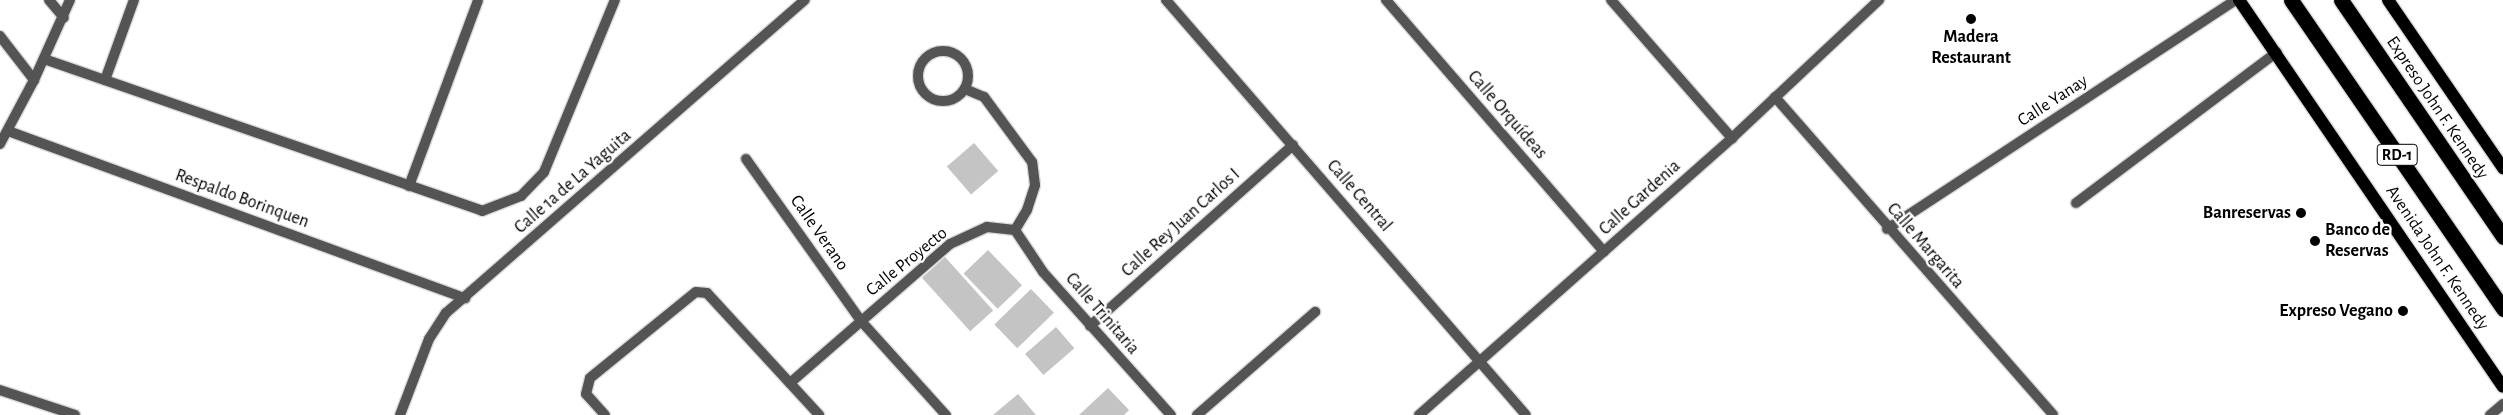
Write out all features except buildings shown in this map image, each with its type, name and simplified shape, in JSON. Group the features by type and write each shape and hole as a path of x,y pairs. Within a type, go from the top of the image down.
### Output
{"highway":[{"name":"RD-1","path":"2291,0 2503,309"},
{"name":"Expreso John F. Kennedy","path":"2341,0 2503,237"}],"main road":[{"name":"Avenida John F. Kennedy","path":"2237,0 2277,52 2503,387"},
{"path":"2388,0 2503,168"}],"street":[{"path":"49,0 64,18"},
{"path":"0,144 34,80 64,18 70,0"},
{"path":"105,80 134,0"},
{"path":"409,186 478,0"},
{"path":"44,59 482,211 521,196 544,172 615,0"},
{"name":"Calle 1a de La Yaguita","path":"400,415 429,339 446,313 805,0"},
{"name":"Calle Central","path":"1166,0 1526,415"},
{"name":"Calle Orquídeas","path":"1386,0 1604,252"},
{"path":"1611,0 1732,138"},
{"name":"Calle Gardenia","path":"1419,415 1732,138 1879,0"},
{"name":"Calle Yanay","path":"1887,229 2237,0"},
{"path":"0,36 34,80"},
{"path":"936,52 952,53 960,58 967,72 964,89 951,99 943,101 928,96 920,84 919,68 923,61 936,52"},
{"path":"2076,203 2277,52"},
{"path":"964,89 984,97 1032,162 1035,185 1027,210 1015,230"},
{"name":"Calle Margarita","path":"1775,97 1887,229 2053,415"},
{"name":"Respaldo Borinquen","path":"8,131 465,298"},
{"name":"Calle Rey Juan Carlos I","path":"1090,326 1293,145"},
{"name":"Calle Verano","path":"746,159 861,321 946,415"},
{"name":"Calle Proyecto","path":"790,383 950,244 987,227 1015,230"},
{"name":"Calle Trinitaria","path":"1015,230 1043,272 1171,415"},
{"path":"605,415 586,394 590,378 696,292 707,293 819,415"},
{"path":"1197,415 1315,312"},
{"path":"0,390 75,415"},
{"path":"2490,415 2503,404"}],"place":[{"name":"Madera Restaurant","path":"1971,19"},
{"name":"Banreservas","path":"2301,213"},
{"name":"Banco de Reservas","path":"2315,241"},
{"name":"Expreso Vegano","path":"2403,311"}]}
